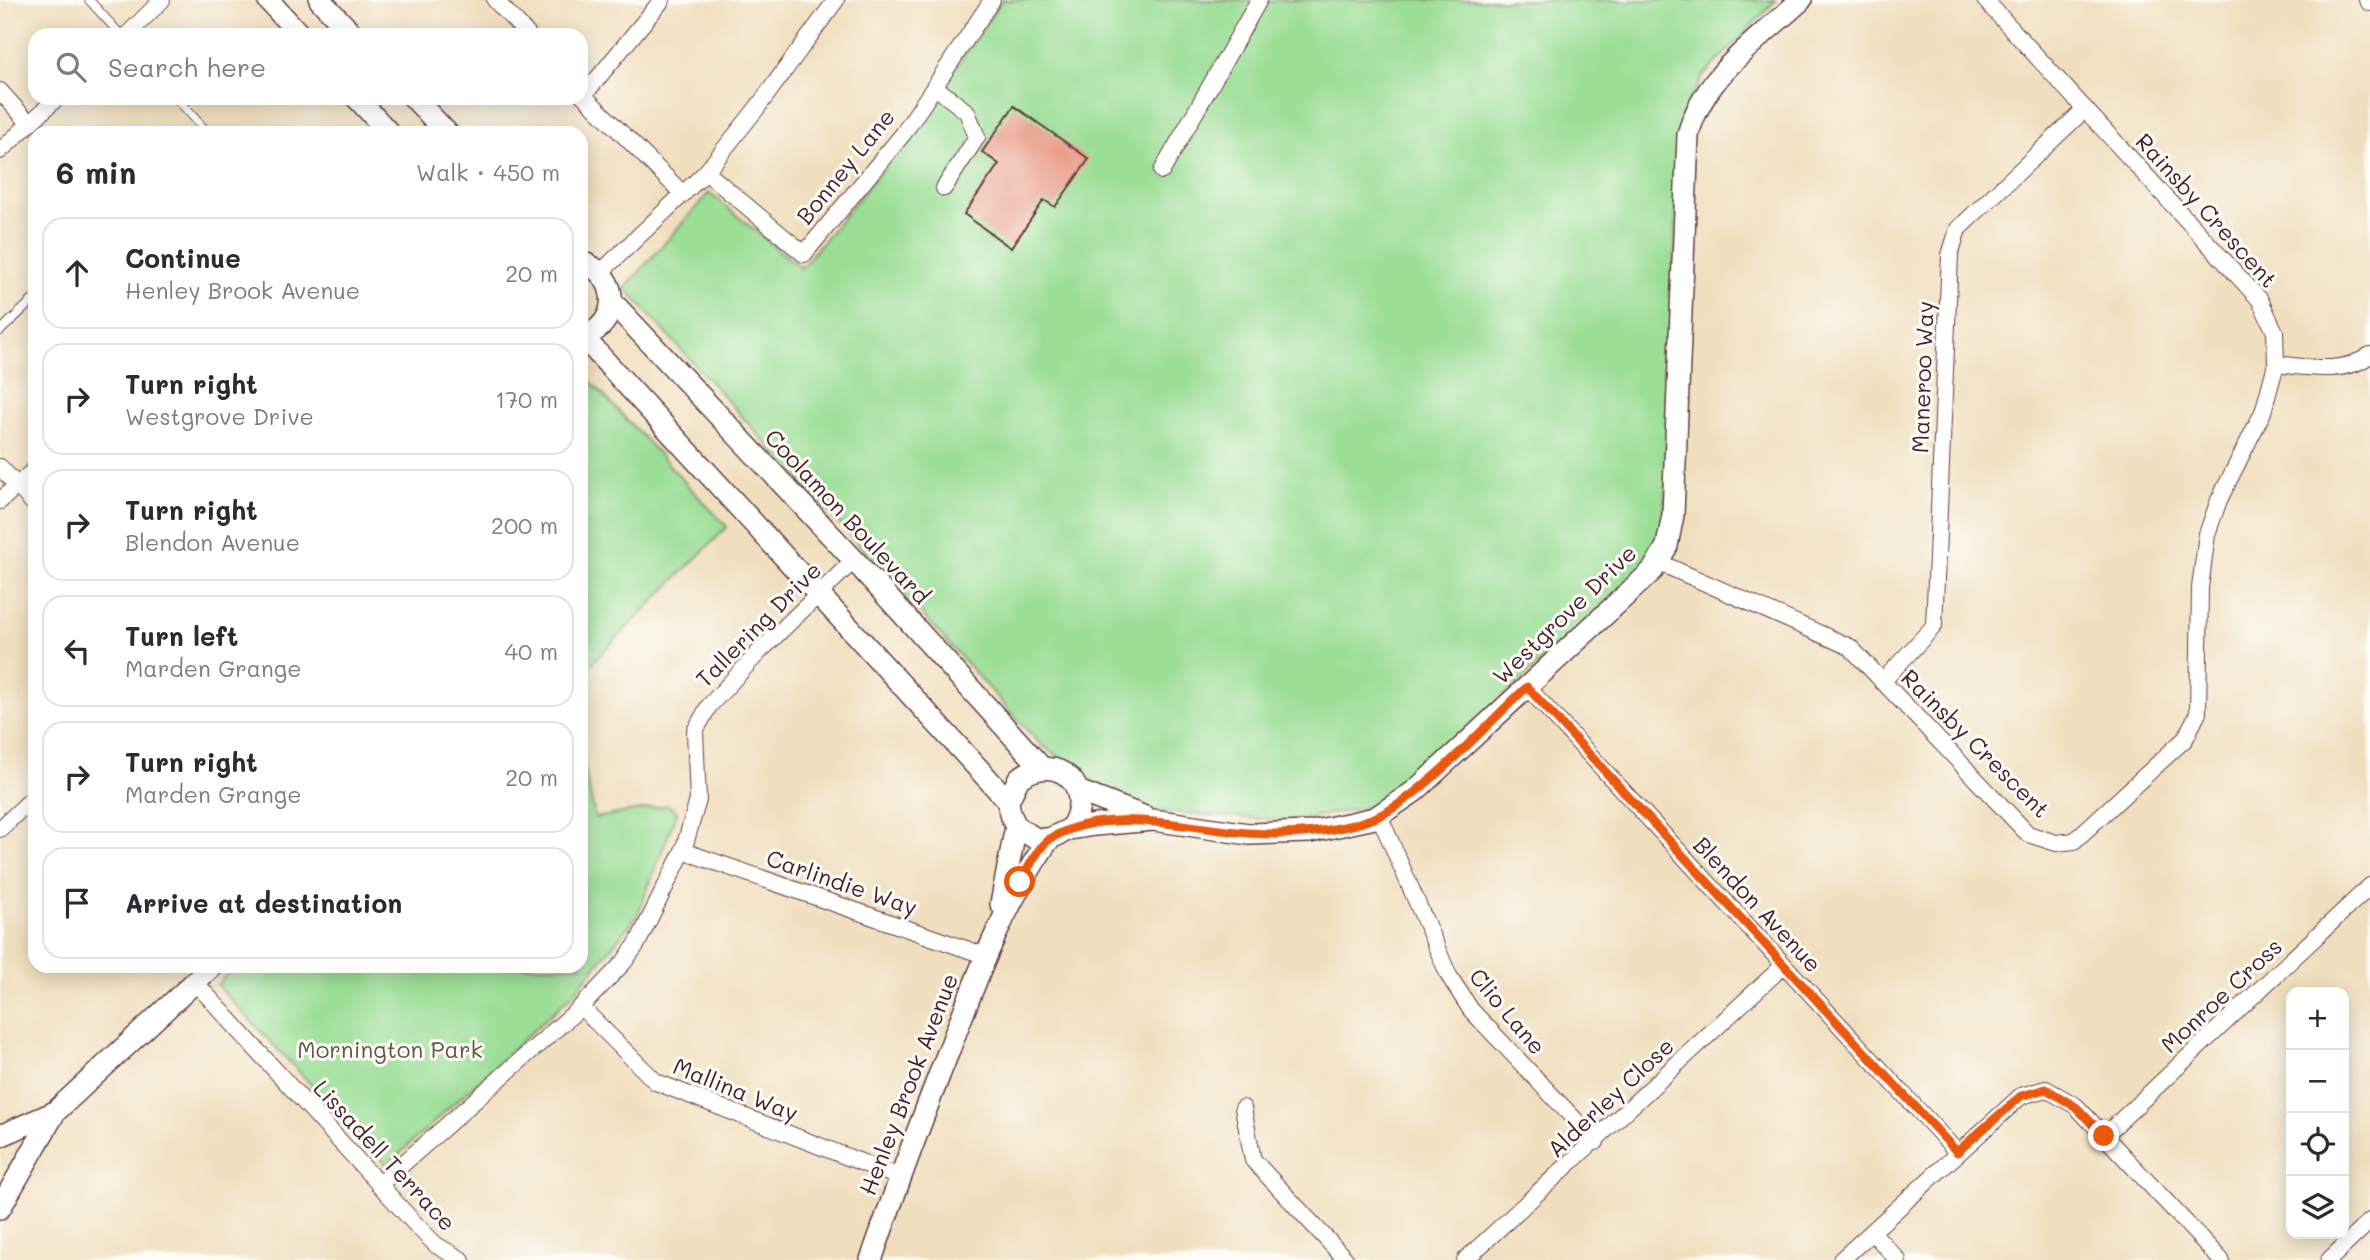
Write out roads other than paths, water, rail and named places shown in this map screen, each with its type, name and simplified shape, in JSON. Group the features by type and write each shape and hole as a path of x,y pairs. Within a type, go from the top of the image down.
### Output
{"street":[{"path":"134,28 162,0"},
{"path":"268,0 294,28"},
{"path":"320,0 347,28"},
{"path":"495,0 521,28"},
{"path":"588,87 662,0"},
{"path":"601,272 706,172 836,0"},
{"name":"Bonney Lane","path":"706,172 804,254 903,134 992,0"},
{"path":"1163,171 1259,0"},
{"name":"Westgrove Drive","path":"1078,791 1153,820 1249,834 1310,832 1379,815 1416,791 1653,570 1667,546 1673,515 1688,135 1694,112 1710,85 1801,0"},
{"name":"Rainsby Crescent","path":"1658,562 1850,647 2028,834 2056,843 2074,841 2185,739 2198,713 2200,588 2207,534 2219,500 2263,412 2276,364 2275,332 2260,300 1985,0"},
{"path":"935,88 967,112 977,137 944,188"},
{"path":"0,91 29,123"},
{"path":"588,100 683,194"},
{"path":"0,151 49,105"},
{"path":"363,105 382,126"},
{"path":"421,105 440,126"},
{"name":"Maneroo Way","path":"1882,682 1934,626 1950,255 1958,229 2085,109"},
{"path":"588,266 601,272 612,292 612,303 606,321 588,333"},
{"name":"Coolamon Boulevard","path":"612,303 854,560 1041,767"},
{"path":"588,344 1008,801 1016,825 1036,839 1049,839 1070,829 1077,818 1080,805 1078,791 1064,773 1041,767 1018,778 1008,801"},
{"path":"2276,364 2328,369 2363,360 2370,355"},
{"path":"0,467 28,498"},
{"path":"0,501 28,475"},
{"name":"Tallering Drive","path":"379,1185 608,982 637,944 683,851 698,800 695,731 709,706 854,560"},
{"name":"Blendon Avenue","path":"1527,687 1957,1152"},
{"path":"0,828 28,802"},
{"name":"Clio Lane","path":"1379,815 1449,976 1471,1010 1596,1142"},
{"name":"Westgrove Drive","path":"1070,829 1153,820"},
{"name":"Henley Brook Avenue","path":"997,927 1016,825"},
{"name":"Henley Brook Avenue","path":"871,1260 899,1177 997,927 1020,882 1049,839"},
{"name":"Carlindie Way","path":"683,851 986,956"},
{"name":"Monroe Cross","path":"2104,1136 2370,886"},
{"name":"Alderley Close","path":"1465,1260 1596,1142 1784,965"},
{"path":"0,1208 55,1112 205,973"},
{"name":"Lissadell Terrace","path":"195,982 436,1245 462,1260"},
{"name":"Mallina Way","path":"581,1007 656,1082 899,1177"},
{"path":"1841,1260 2021,1096 2046,1089 2076,1107 2221,1260"},
{"path":"1243,1108 1252,1160 1346,1260"},
{"path":"0,1136 55,1112"},
{"path":"2329,1260 2370,1222"},
{"path":"1871,1232 1898,1260"}],"lane":[{"path":"89,0 115,28"},
{"path":"182,105 202,126"},
{"path":"0,331 28,305"}],"park label":[{"name":"Mornington Park","path":"390,1049"}]}
